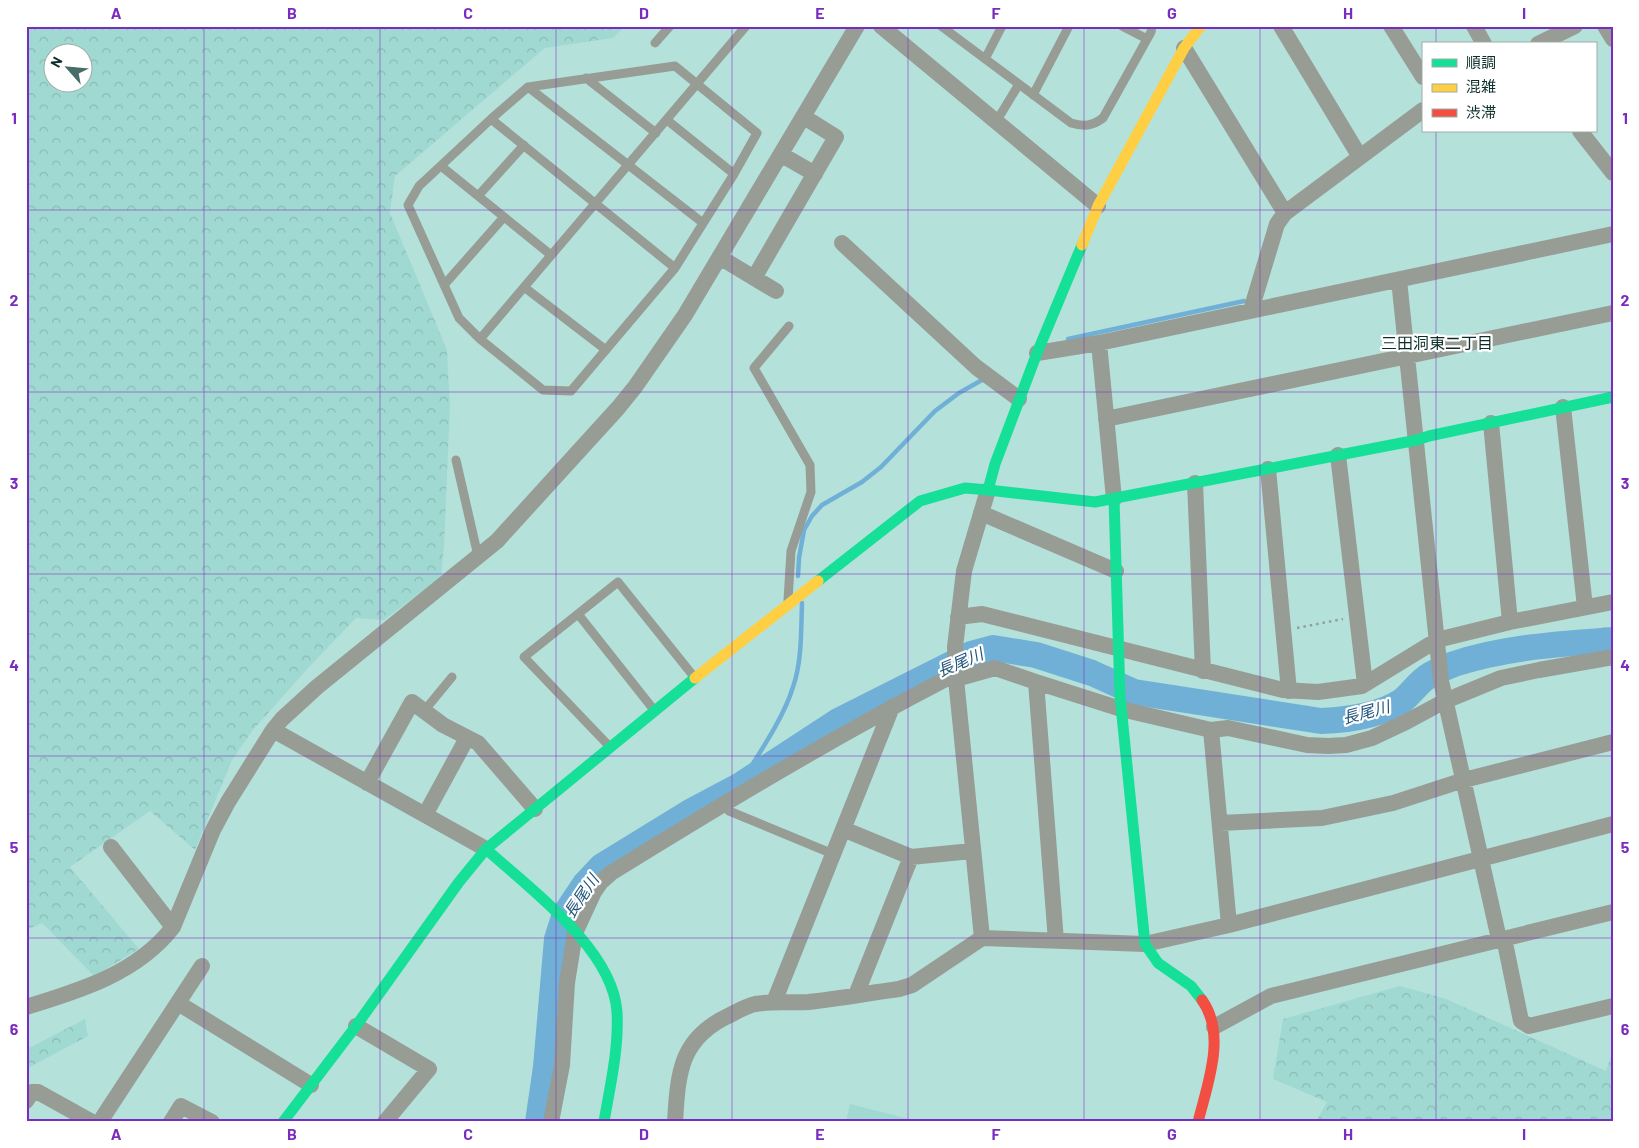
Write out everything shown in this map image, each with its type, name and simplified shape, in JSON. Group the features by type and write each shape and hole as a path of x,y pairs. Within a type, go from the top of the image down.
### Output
{"street":[{"path":"26,1007 78,992 101,981 136,962 164,939 173,927 213,830 228,802 273,730 282,719 317,687 497,541 624,402 685,315 721,258 857,26"},
{"path":"881,26 1098,206"},
{"path":"982,938 956,674 955,647 964,571 995,464 1037,353 1098,206 1184,48 1201,26"},
{"path":"1281,26 1360,157"},
{"path":"1391,26 1422,75"},
{"path":"1474,26 1483,42"},
{"path":"1542,42 1575,26"},
{"path":"1605,26 1613,39"},
{"path":"1184,48 1285,213"},
{"path":"1251,310 1277,224 1285,213 1422,111"},
{"path":"754,278 836,137 804,117"},
{"path":"1581,132 1613,173"},
{"path":"782,155 815,174"},
{"path":"1037,353 1098,343 1613,234"},
{"path":"842,243 976,367 1019,399"},
{"path":"721,258 776,291"},
{"path":"1399,280 1441,681 1521,1021 1529,1026 1613,1006"},
{"path":"1106,419 1613,313"},
{"path":"1098,343 1114,499 1121,703 1145,944 1159,964 1182,978 1196,990 1204,1002 1214,1027 1212,1063 1198,1122"},
{"path":"283,1122 356,1026 458,882 486,849 695,678 920,501 965,488 1095,502 1416,440 1613,397"},
{"path":"1563,407 1585,607"},
{"path":"1491,423 1510,622"},
{"path":"1338,455 1365,684"},
{"path":"1268,469 1289,691"},
{"path":"1196,483 1204,671"},
{"path":"981,513 1116,571"},
{"path":"958,617 982,614 1118,650 1289,691 1318,692 1362,686 1437,640 1510,622 1613,602"},
{"path":"551,1122 562,1065 567,983 573,930 601,882 611,873 726,803 892,707 956,674 995,668 1036,682 1121,703 1211,730 1228,728 1307,745 1346,744 1372,738 1445,701 1501,678 1613,657"},
{"path":"1036,682 1056,941"},
{"path":"367,783 412,702 443,725 478,743 535,809"},
{"path":"774,1002 892,707"},
{"path":"273,730 486,849 573,930 600,962 611,986 617,1010 616,1048 604,1122"},
{"path":"1211,730 1229,925"},
{"path":"425,815 467,738"},
{"path":"1220,823 1322,818 1394,803 1464,780 1613,742"},
{"path":"675,1122 680,1072 694,1040 718,1020 753,1004 808,1002 899,989 912,985 982,938 1145,944 1229,925 1613,824"},
{"path":"843,829 911,857 972,851"},
{"path":"111,847 173,927"},
{"path":"856,995 911,857"},
{"path":"1214,1027 1271,996 1613,912"},
{"path":"26,1101 32,1092 38,1092 98,1119 178,1004 202,966"},
{"path":"178,1004 311,1085"},
{"path":"356,1026 429,1069 385,1122"},
{"path":"171,1122 181,1106 212,1122"}],"lane":[{"path":"655,43 670,26"},
{"path":"480,339 746,26"},
{"path":"940,26 1071,124 1083,127 1096,124 1104,118 1147,39 1152,26"},
{"path":"985,58 1002,26"},
{"path":"1033,94 1069,26"},
{"path":"1122,26 1147,39"},
{"path":"675,66 757,133 734,174 675,268 571,391 542,390 480,339 459,318 408,205 419,186 528,87 586,78 675,66"},
{"path":"586,78 656,134"},
{"path":"996,122 1019,84"},
{"path":"528,87 704,223"},
{"path":"491,119 675,268"},
{"path":"668,120 734,174"},
{"path":"478,196 524,145"},
{"path":"441,166 551,255"},
{"path":"444,285 504,217"},
{"path":"524,287 606,350"},
{"path":"787,605 791,551 811,492 810,466 754,368 789,326"},
{"path":"456,460 478,556"},
{"path":"611,747 524,657 618,582 695,678"},
{"path":"578,614 654,711"},
{"path":"424,711 452,677"},
{"path":"726,803 729,811 833,854"}],"path":[{"path":"1283,630 1357,616"}],"green space":[{"path":"26,26 625,26 613,38 545,48 395,176 390,213 447,350 450,406 441,577 384,620 356,618 310,666 252,731 232,760 195,850 150,811 70,867 139,949 94,976 42,923 26,930"},
{"path":"1400,986 1446,999 1606,1071 1613,1051 1613,1122 1316,1122 1327,1102 1273,1079 1283,1019"},
{"path":"85,1019 88,1036 26,1069 26,1045 31,1047"},
{"path":"850,1104 921,1122 846,1122"}],"waterway":[{"path":"1068,339 1244,301"},
{"path":"798,576 804,530 812,516 822,505 862,482 881,467 935,411 959,393 982,380"},
{"path":"739,786 776,725 789,699 800,656 802,603"},
{"name":"長尾川","path":"538,1122 546,1067 557,939 565,914 585,884 602,866 690,812 739,786 838,721 971,654 993,648 1036,655 1092,673 1134,692 1321,721 1341,720 1373,714 1393,706 1402,701 1422,680 1430,675 1451,665 1473,658 1533,647 1613,640"}],"traffic: fast":[{"path":"818,581 920,501 965,488 988,490 995,464 1037,353 1082,245"},
{"path":"988,490 1095,502 1417,440 1613,397"},
{"path":"1114,499 1120,696 1145,944 1158,963 1191,986 1202,1000"},
{"path":"283,1122 356,1026 459,882 486,849 695,678"},
{"path":"486,849 546,902 585,943 601,966 612,989 617,1012 617,1040 604,1122"}],"traffic: slow":[{"path":"1082,245 1098,206 1184,48 1201,26"},
{"path":"695,678 818,581"}],"traffic: jam":[{"path":"1198,1122 1210,1076 1214,1044 1209,1014 1202,1000"}],"district":[{"name":"三田洞東二丁目","path":"1437,343"}]}
